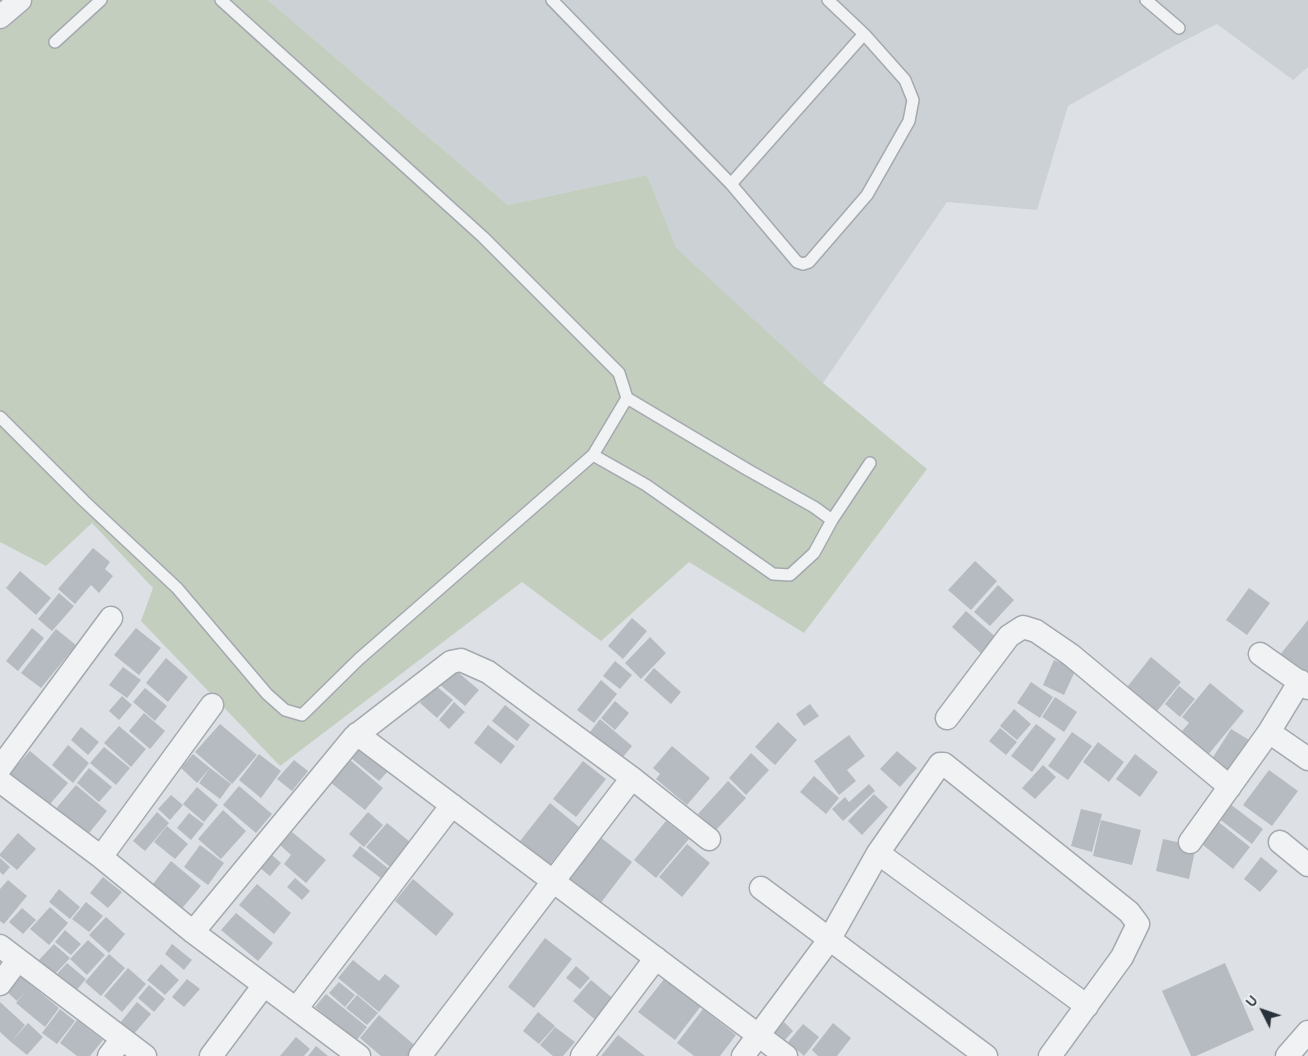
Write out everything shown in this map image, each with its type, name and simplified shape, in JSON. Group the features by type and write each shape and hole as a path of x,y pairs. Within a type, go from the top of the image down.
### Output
{"street":[{"path":"0,17 20,0"},
{"path":"0,768 111,618"},
{"path":"947,718 1009,636 1023,627 1036,631 1071,655 1230,787"},
{"path":"1190,842 1304,684 1260,654"},
{"path":"193,932 357,734 451,662 461,660 488,672 632,778 710,839"},
{"path":"101,857 212,705"},
{"path":"1269,732 1308,760"},
{"path":"357,734 786,1056"},
{"path":"743,1056 829,940 878,853 937,767 940,764 944,764 1129,912 1138,924 1122,957 1050,1056"},
{"path":"420,1056 632,778"},
{"path":"0,781 101,857 193,932 359,1056"},
{"path":"296,1009 452,805"},
{"path":"1280,842 1308,865"},
{"path":"878,853 1087,1006"},
{"path":"761,888 986,1056"},
{"path":"0,946 116,1048 145,1056"},
{"path":"582,1056 656,958"},
{"path":"0,984 18,960"},
{"path":"210,1056 264,985"},
{"path":"1287,1056 1308,1032"}],"lane":[{"path":"54,42 102,0"},
{"path":"220,0 483,237 619,373 627,398 814,507 832,520"},
{"path":"552,0 731,184 797,262 803,264 809,262 867,195 909,121 913,100 905,80 864,34 828,0"},
{"path":"1146,0 1179,28"},
{"path":"731,184 864,34"},
{"path":"0,417 84,501 177,588 267,694 285,710 302,716 359,659 593,455 627,398"},
{"path":"593,455 646,485 772,574 790,575 814,552 832,520 870,463"}],"shaded area":[{"path":"268,0 1308,0 1308,67 1293,80 1217,24 1172,47 1068,106 1037,210 947,202 823,383 675,248 647,175 508,205"}],"green space":[{"path":"0,0 268,0 508,205 647,175 676,248 823,383 927,469 804,633 689,562 601,641 522,582 280,766 141,621 153,588 92,523 46,566 0,542"}],"building":[{"path":"93,548 110,562 105,569 113,576 99,593 91,585 75,604 58,589"},
{"path":"975,561 997,581 971,610 948,590"},
{"path":"20,571 51,598 36,615 6,588"},
{"path":"998,585 1014,600 990,626 974,612"},
{"path":"1249,588 1270,603 1247,635 1226,620"},
{"path":"59,593 74,606 52,631 38,619"},
{"path":"966,611 998,639 984,656 952,627"},
{"path":"632,618 647,631 623,659 608,646"},
{"path":"1308,620 1308,680 1279,656"},
{"path":"32,628 44,638 18,671 6,661"},
{"path":"136,628 161,648 139,675 114,655"},
{"path":"56,629 76,645 41,688 21,673"},
{"path":"650,637 666,653 641,679 625,663"},
{"path":"1151,657 1181,682 1153,716 1124,691"},
{"path":"166,658 188,677 168,702 146,683"},
{"path":"1054,660 1076,669 1064,695 1043,685"},
{"path":"615,661 632,675 620,689 603,676"},
{"path":"123,667 141,680 127,698 109,685"},
{"path":"453,668 479,690 465,706 439,684"},
{"path":"654,668 681,692 671,704 644,680"},
{"path":"601,680 617,694 594,723 577,710"},
{"path":"1031,682 1053,697 1040,718 1017,703"},
{"path":"1210,683 1244,711 1208,755 1181,732 1189,723 1182,717"},
{"path":"435,685 453,700 437,718 420,703"},
{"path":"1179,686 1195,699 1180,717 1165,704"},
{"path":"145,688 167,706 155,721 133,702"},
{"path":"122,696 132,705 119,720 109,711"},
{"path":"1055,697 1077,712 1064,732 1042,717"},
{"path":"615,701 629,713 615,730 601,718"},
{"path":"454,702 465,712 449,729 439,720"},
{"path":"810,704 819,716 804,726 796,714"},
{"path":"505,705 530,725 517,741 492,721"},
{"path":"1014,709 1031,724 1017,740 1000,726"},
{"path":"144,713 165,731 150,749 129,731"},
{"path":"600,719 632,746 619,762 587,736"},
{"path":"778,722 797,740 775,765 755,747"},
{"path":"220,724 257,755 232,784 195,752"},
{"path":"1036,724 1056,739 1032,772 1011,756"},
{"path":"488,725 515,746 501,764 474,743"},
{"path":"119,726 146,749 131,767 104,743"},
{"path":"81,727 99,742 88,755 71,740"},
{"path":"1000,728 1017,742 1006,755 989,741"},
{"path":"1231,729 1254,743 1231,780 1208,765"},
{"path":"1072,732 1092,746 1068,780 1048,766"},
{"path":"849,735 865,756 847,770 856,781 839,795 814,761"},
{"path":"1098,742 1124,762 1109,782 1083,762"},
{"path":"68,745 89,763 73,783 52,765"},
{"path":"672,746 710,778 687,805 656,779 660,774 653,768"},
{"path":"104,747 130,768 116,785 90,763"},
{"path":"360,747 389,770 379,781 351,758"},
{"path":"30,751 68,783 45,810 7,777"},
{"path":"897,751 917,768 900,787 880,769"},
{"path":"751,753 769,770 746,795 729,778"},
{"path":"193,754 210,768 197,783 181,768"},
{"path":"259,754 281,771 261,798 239,780"},
{"path":"1135,754 1158,772 1140,797 1116,779"},
{"path":"349,759 383,788 365,810 330,782"},
{"path":"294,760 308,771 292,791 277,779"},
{"path":"583,761 606,779 576,817 553,799"},
{"path":"1043,765 1056,777 1035,799 1022,788"},
{"path":"89,768 112,787 99,802 77,783"},
{"path":"210,768 231,784 220,799 199,783"},
{"path":"1269,770 1298,791 1272,826 1243,805"},
{"path":"814,776 839,798 826,814 800,792"},
{"path":"728,781 746,798 716,830 698,814"},
{"path":"869,784 875,791 843,821 832,809 845,797 849,802"},
{"path":"76,785 107,811 85,838 53,812"},
{"path":"239,786 272,814 256,833 223,805"},
{"path":"197,787 218,805 204,822 183,804"},
{"path":"874,794 888,807 862,835 848,821"},
{"path":"171,795 183,805 170,820 158,809"},
{"path":"1226,801 1263,829 1252,844 1214,815"},
{"path":"550,803 579,827 550,865 520,841"},
{"path":"1081,809 1102,814 1092,852 1071,846"},
{"path":"223,810 246,831 221,859 198,839"},
{"path":"157,812 169,823 145,851 133,841"},
{"path":"368,812 383,825 364,847 349,834"},
{"path":"189,813 204,824 191,840 177,828"},
{"path":"1101,820 1141,830 1132,865 1093,856"},
{"path":"1216,820 1250,847 1233,869 1198,841"},
{"path":"666,821 689,839 656,878 634,860"},
{"path":"387,823 410,842 390,867 366,847"},
{"path":"167,826 188,844 175,859 154,842"},
{"path":"292,832 326,860 306,883 284,864 291,855 280,845"},
{"path":"18,833 36,849 17,870 0,854"},
{"path":"600,837 632,862 600,904 568,879"},
{"path":"1163,839 1196,846 1189,879 1156,871"},
{"path":"687,844 710,863 682,897 659,877"},
{"path":"200,845 224,863 208,885 184,867"},
{"path":"360,846 389,869 382,879 352,856"},
{"path":"272,855 281,863 270,876 260,868"},
{"path":"1261,857 1278,871 1260,892 1244,879"},
{"path":"0,858 10,867 3,875 0,872"},
{"path":"171,861 201,886 178,913 149,889"},
{"path":"103,877 122,892 108,908 90,893"},
{"path":"295,878 310,891 302,900 287,887"},
{"path":"413,879 454,914 436,936 395,901"},
{"path":"8,880 27,896 4,924 0,921 0,889"},
{"path":"257,884 291,913 274,934 239,905"},
{"path":"59,889 80,907 70,919 49,902"},
{"path":"86,902 103,916 89,932 72,919"},
{"path":"50,907 68,923 49,945 30,929"},
{"path":"22,908 36,920 23,934 9,922"},
{"path":"236,913 273,943 258,961 221,930"},
{"path":"106,917 125,934 109,953 89,935"},
{"path":"65,930 81,944 71,955 55,942"},
{"path":"545,938 572,959 534,1008 508,987"},
{"path":"88,940 105,955 87,975 70,959"},
{"path":"54,944 70,958 54,975 38,961"},
{"path":"172,944 192,960 184,970 165,954"},
{"path":"109,954 125,968 101,996 85,982"},
{"path":"353,960 379,981 385,974 400,986 379,1012 338,978"},
{"path":"67,963 86,979 75,992 56,975"},
{"path":"1225,963 1254,1030 1196,1056 1191,1056 1162,991"},
{"path":"161,964 179,980 165,995 147,980"},
{"path":"576,966 590,978 580,989 566,978"},
{"path":"128,968 146,984 122,1012 104,996"},
{"path":"21,975 59,1008 45,1027 16,1003 27,990 17,1001 7,992"},
{"path":"665,978 701,1006 675,1040 638,1012"},
{"path":"187,979 200,989 184,1007 172,997"},
{"path":"591,980 616,1001 598,1022 573,1001"},
{"path":"339,982 355,995 345,1007 329,993"},
{"path":"149,985 165,999 154,1012 138,998"},
{"path":"326,994 367,1027 356,1041 315,1007"},
{"path":"357,995 378,1013 367,1025 346,1008"},
{"path":"0,1002 25,1025 11,1042 0,1032"},
{"path":"137,1002 151,1014 133,1035 120,1023"},
{"path":"60,1009 75,1021 57,1044 42,1033"},
{"path":"703,1009 736,1035 720,1056 694,1056 677,1043"},
{"path":"538,1012 555,1026 539,1044 523,1031"},
{"path":"379,1015 418,1048 411,1056 381,1056 360,1038"},
{"path":"77,1020 103,1040 90,1056 77,1056 60,1043"},
{"path":"784,1022 793,1031 785,1040 775,1032"},
{"path":"28,1023 43,1037 27,1055 11,1042"},
{"path":"833,1023 851,1038 837,1056 818,1056 812,1050"},
{"path":"803,1024 819,1037 804,1056 788,1042"},
{"path":"555,1027 575,1042 563,1056 553,1056 540,1045"},
{"path":"618,1035 645,1056 601,1056"},
{"path":"296,1037 310,1049 304,1056 280,1056"},
{"path":"316,1046 328,1056 308,1056"}]}
